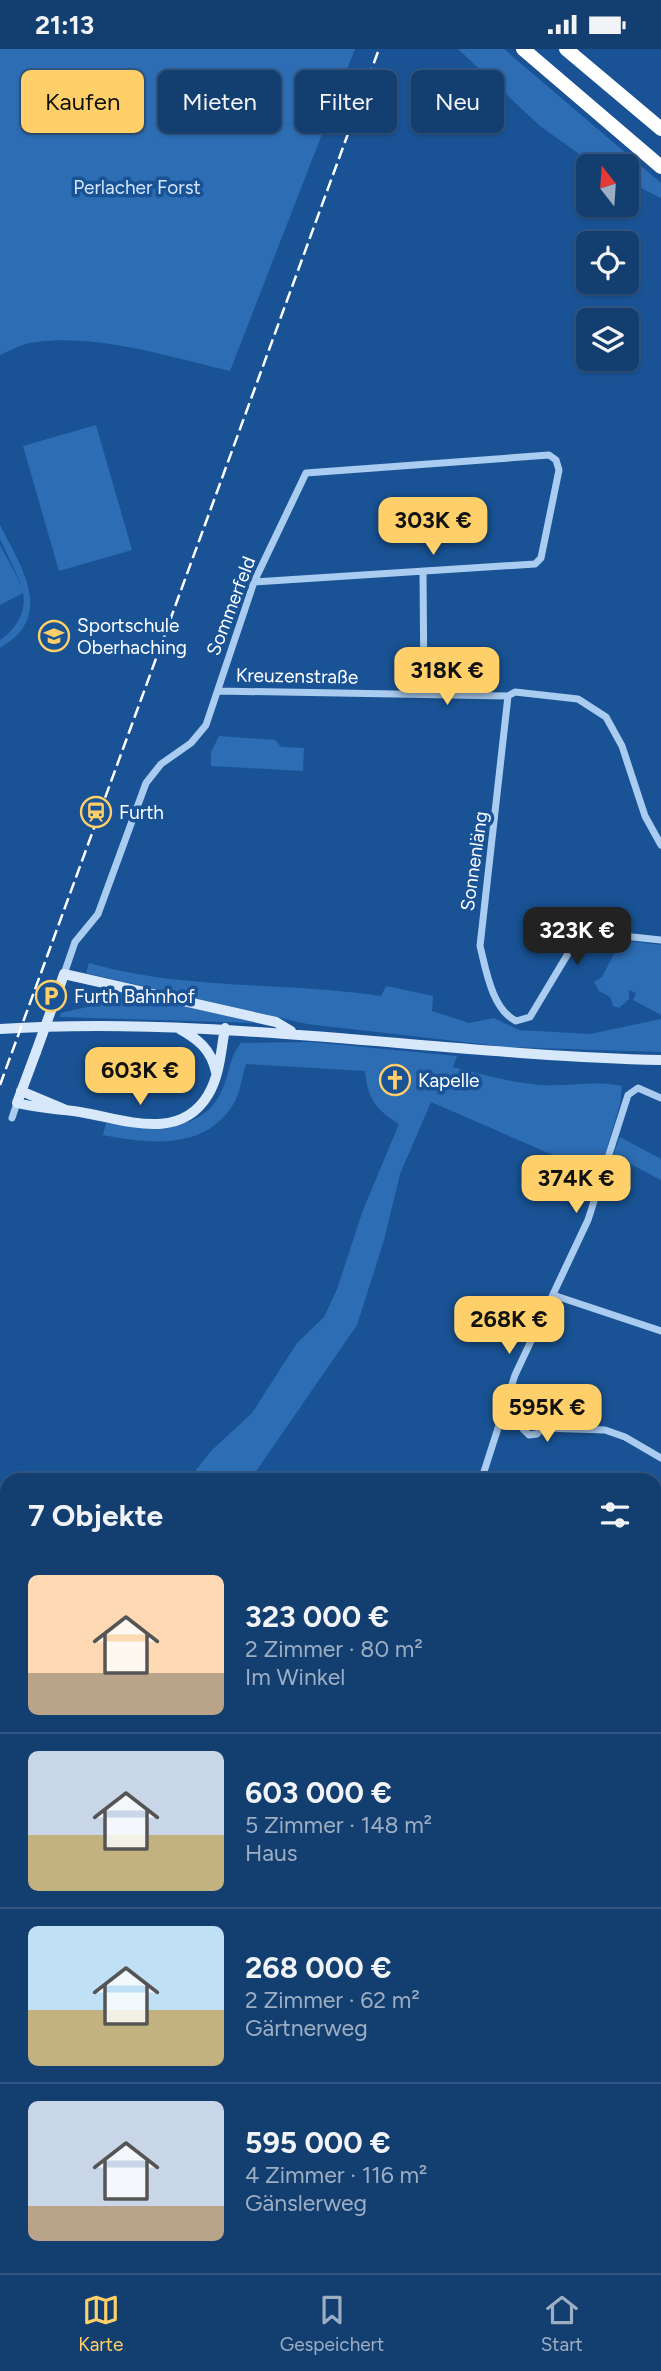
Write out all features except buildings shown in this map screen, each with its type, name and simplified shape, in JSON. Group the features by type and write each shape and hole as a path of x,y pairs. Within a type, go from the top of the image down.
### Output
{"highway":[{"path":"523,49 661,167"},
{"path":"566,49 661,129"}],"main road":[{"path":"64,1110 52,1111 17,1103 64,974 276,1023 293,1032"},
{"path":"0,1029 176,1026 225,1028 293,1032 507,1054 661,1059"},
{"path":"176,1026 200,1041 208,1050 217,1076"},
{"path":"21,1091 64,1110 137,1123 168,1123 194,1111 207,1097 217,1076 225,1028"}],"street":[{"name":"Sommerfeld","path":"64,974 75,942 98,914 146,783 160,764 200,736 254,582 306,473 549,455 556,460 559,470 541,558 534,564 424,572"},
{"path":"254,582 424,572 424,692"},
{"name":"Kreuzenstraße","path":"218,691 424,692 578,699 606,717 622,746 645,816 661,845"},
{"name":"Sonnenläng","path":"512,694 480,946 486,974 501,1007 516,1021 524,1020 535,1012 581,934 661,940"},
{"path":"484,1473 515,1375 588,1220 628,1095 638,1088 661,1098"},
{"path":"12,1118 17,1103"},
{"path":"553,1294 661,1331"},
{"path":"505,1406 526,1418 535,1416 540,1419 542,1428"},
{"path":"526,1418 522,1426 526,1433 534,1435 542,1428 605,1430 625,1437 661,1458"}],"green space":[{"name":"Perlacher Forst","path":"0,49 355,49 347,70 295,70 295,133 322,133 230,371 134,348 84,341 31,343 0,355"},
{"path":"458,49 504,49 627,154 579,154 540,126 504,92 504,70 480,70"},
{"path":"639,164 661,183 661,198 639,187"},
{"path":"96,425 132,550 59,571 23,446"},
{"path":"0,525 24,574 30,606 27,621 17,635 0,648 0,640 11,631 22,613 24,600 23,593 0,605 0,545 23,588 0,539"},
{"path":"219,736 275,740 281,747 304,748 303,771 211,766 211,752"},
{"path":"621,940 661,945 661,1015 633,1000 636,993 629,990 629,999 619,1008 613,1006 610,997 599,991 594,982 602,977"},
{"path":"89,963 126,972 199,982 307,988 381,996 386,986 433,996 432,1011 469,1023 494,1018 519,1030 590,1034 661,1019 661,1052 507,1047 307,1024 86,973"},
{"path":"102,987 257,1023 60,1017 61,1013 100,1004"},
{"path":"311,1042 457,1056 453,1067 528,1084 622,1086 620,1104 599,1175 431,1102 400,1174 384,1240 357,1325 255,1473 195,1473 212,1450 252,1413 297,1343 324,1317 337,1289 363,1210 399,1124 374,1102 368,1089 365,1071 246,1064 235,1101 224,1117 210,1129 176,1140 140,1141 103,1135 106,1123 138,1127 172,1126 202,1115 214,1104 223,1088 234,1054 241,1043"},
{"path":"620,1137 661,1159 661,1180 613,1155"}],"railway":[{"path":"0,1085 379,49"}],"place":[{"name":"Sportschule Oberhaching","path":"54,636"},
{"name":"Furth","path":"96,812"},
{"name":"Furth Bahnhof","path":"51,996"},
{"name":"Kapelle","path":"395,1080"}]}
